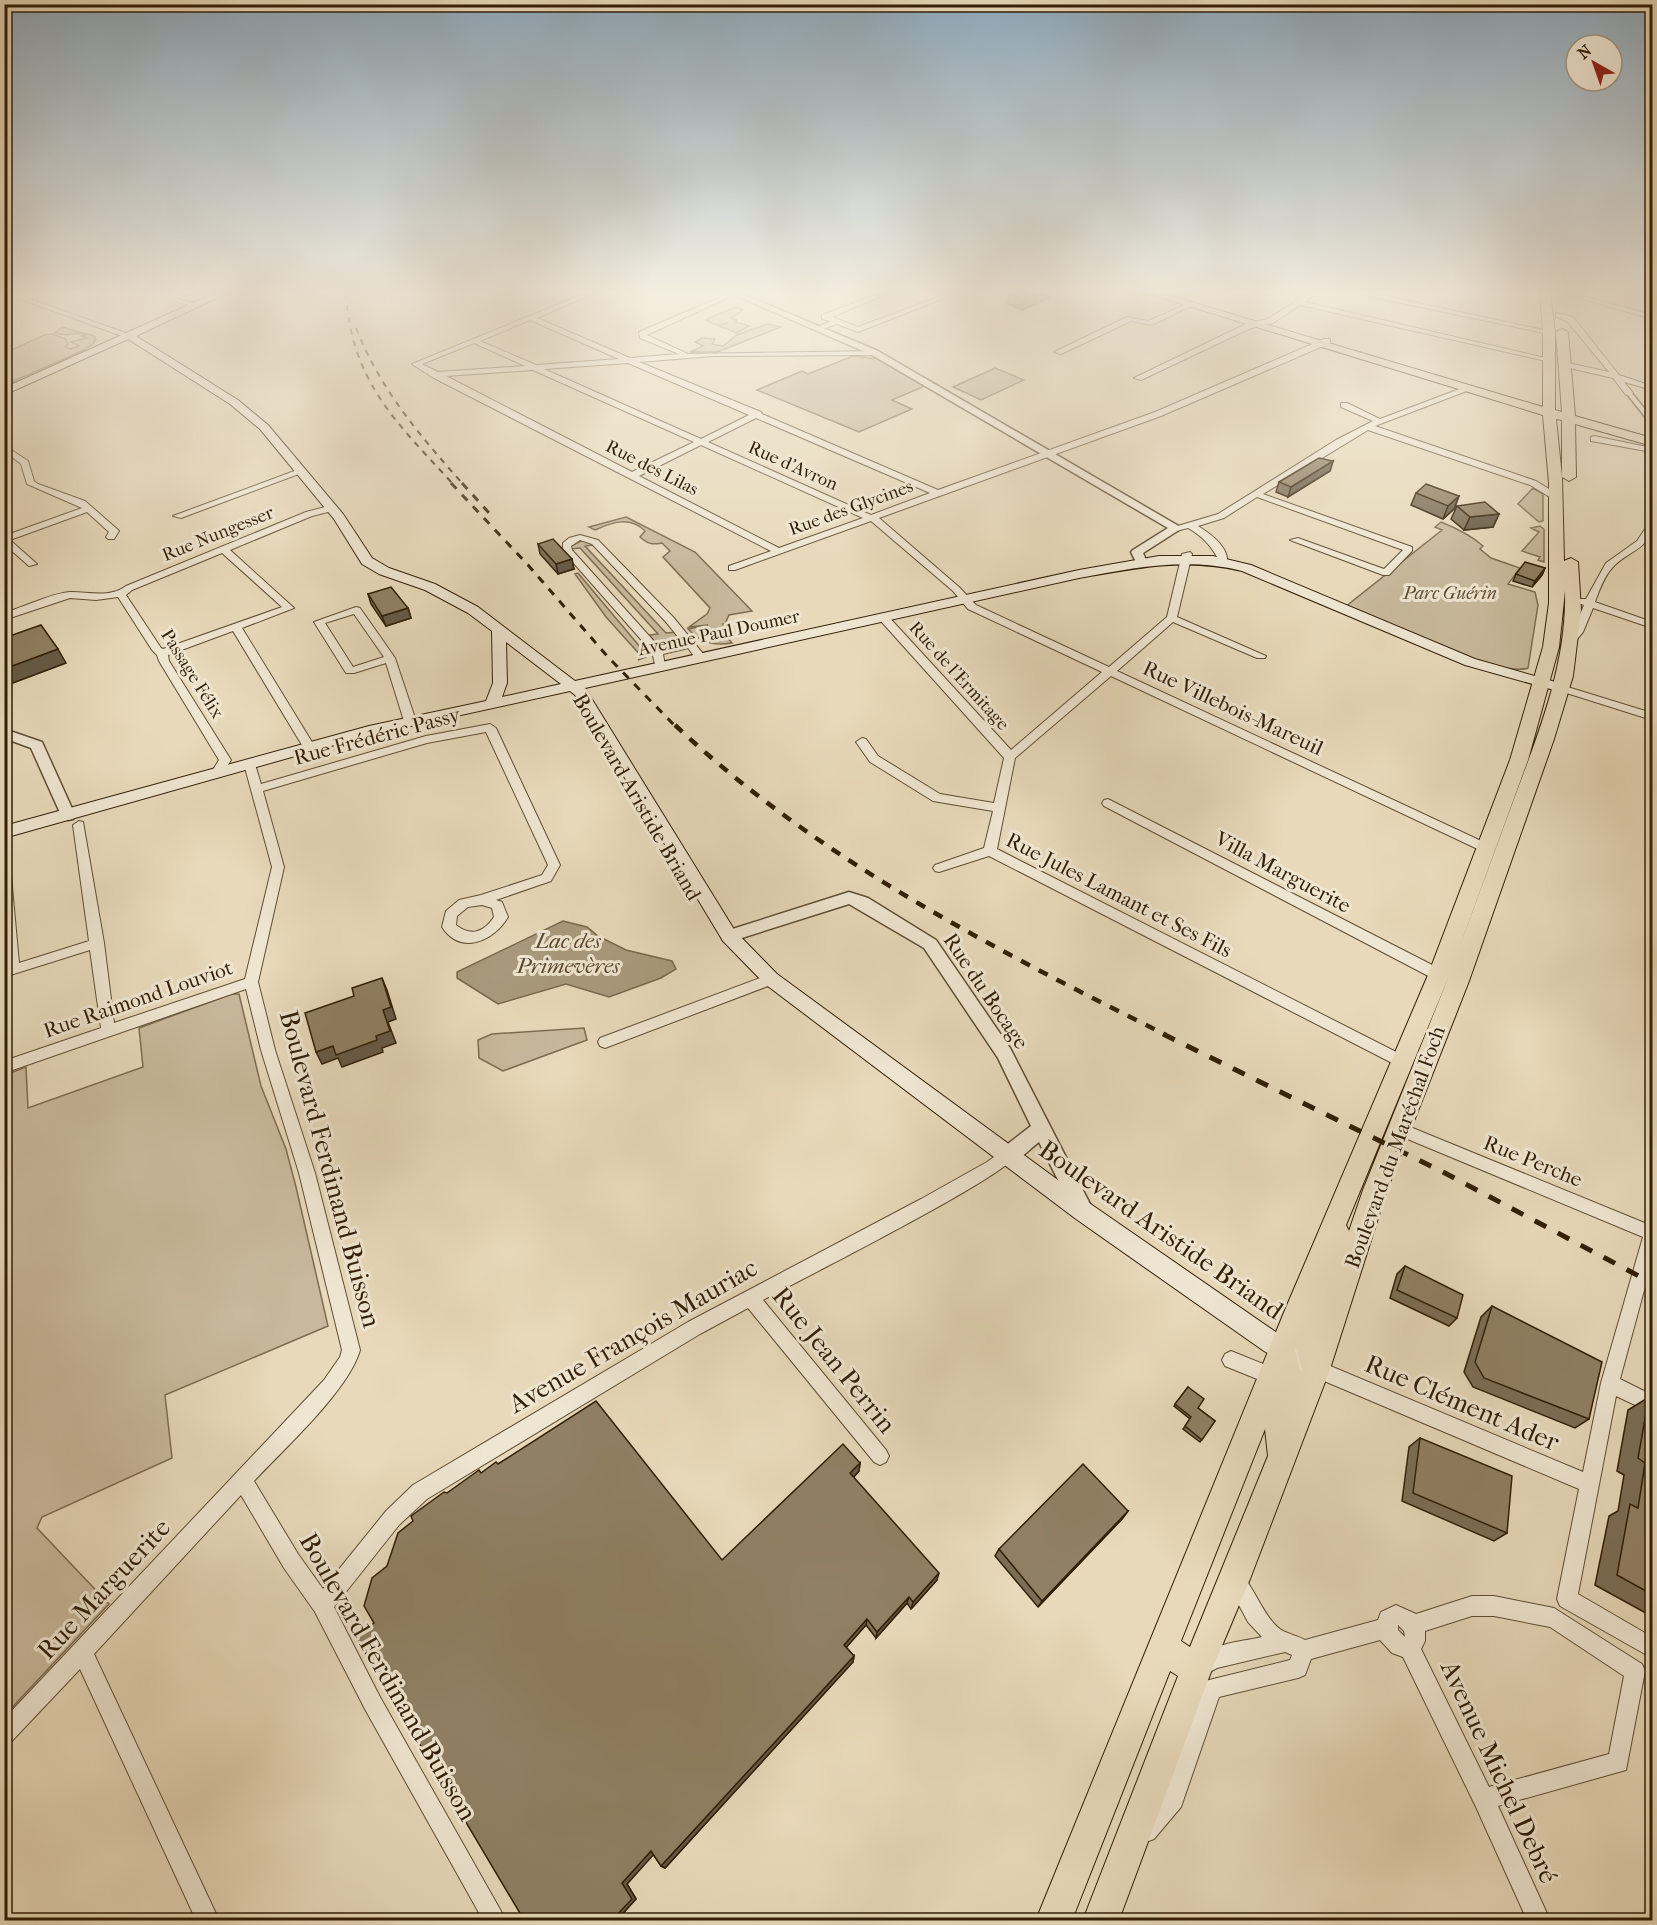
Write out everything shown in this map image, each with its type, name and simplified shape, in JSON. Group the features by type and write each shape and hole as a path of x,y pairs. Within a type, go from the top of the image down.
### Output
{"main road":[{"path":"4,392 25,383"},
{"path":"204,383 264,427 329,509 330,519 351,555 361,566 377,576 442,594 473,610 569,680 573,686"},
{"path":"1452,383 1491,396 1653,437"},
{"path":"1458,383 1550,411"},
{"path":"1547,684 1569,642 1552,439 1550,383"},
{"path":"1547,684 1551,647 1564,596 1568,448 1565,383"},
{"path":"1491,396 1528,416 1552,439"},
{"path":"1568,416 1653,442"},
{"path":"1568,448 1621,433"},
{"name":"Avenue Paul Doumer","path":"4,832 74,820 217,773 410,721 1079,573 1158,558 1187,557 1224,562 1246,568 1470,662 1547,684"},
{"path":"492,703 500,683 499,630"},
{"path":"500,683 522,696"},
{"name":"Boulevard du Maréchal Foch","path":"1101,1920 1125,1856 1204,1679 1234,1579 1316,1369 1375,1190 1458,981 1545,739 1547,684"},
{"name":"Boulevard du Maréchal Foch","path":"1054,1920 1337,1216 1440,975 1547,684"},
{"name":"Boulevard Aristide Briand","path":"573,686 588,700 729,936 765,981"},
{"name":"Boulevard Aristide Briand","path":"573,686 579,704 718,936 740,966 765,981 971,1140 1006,1156 1084,1212 1277,1363 1316,1369"},
{"path":"1316,1369 1307,1342 1334,1267 1337,1216"},
{"path":"1277,1363 1290,1383 1278,1418 1280,1458"},
{"path":"1164,1648 1204,1679"}],"street":[{"name":"Rue des Lilas","path":"448,383 778,551"},
{"name":"Rue d'Avron","path":"567,383 880,523 965,599"},
{"path":"684,383 939,494"},
{"path":"926,383 1182,527 1206,535 1222,551 1224,562"},
{"name":"Rue des Glycines","path":"732,568 1158,414 1230,383"},
{"path":"1621,383 1653,422"},
{"path":"1638,383 1653,388"},
{"path":"1139,560 1137,552 1182,527 1210,521 1339,442 1368,427 1468,388"},
{"path":"1344,405 1380,422"},
{"path":"631,476 758,414"},
{"path":"1368,427 1556,490"},
{"path":"1594,439 1653,450"},
{"path":"6,451 25,463 30,482 34,486 77,501 114,531 111,537"},
{"path":"178,516 300,472"},
{"path":"1533,483 1556,490"},
{"path":"1256,494 1408,549 1386,573 1294,540"},
{"path":"32,564 5,539 88,509"},
{"name":"Rue Nungesser","path":"121,594 129,588 309,514 329,509"},
{"path":"1569,642 1578,632 1609,565 1640,543 1653,525"},
{"path":"1158,558 1156,549 1158,546 1179,533 1182,527"},
{"path":"660,666 657,651 568,551 566,548 568,542 584,537 595,542 674,625 700,657"},
{"path":"162,653 289,608 224,549"},
{"path":"1010,757 1172,618 1187,557"},
{"path":"4,617 69,595 96,597 121,594"},
{"name":"Passage Félix","path":"121,594 157,650 162,653 164,661 225,760 217,773"},
{"path":"1564,596 1653,626"},
{"name":"Rue Villebois-Mareuil","path":"965,599 972,607 1488,849"},
{"path":"390,658 350,671 319,622 356,610 390,658 410,721"},
{"name":"Rue de l'Ermitage","path":"883,617 1010,757"},
{"path":"1172,618 1261,656"},
{"path":"236,627 309,747"},
{"path":"657,651 688,645"},
{"path":"1547,684 1653,717"},
{"name":"Rue Frédéric Passy","path":"257,789 426,740 490,728 554,865 547,878 482,900"},
{"path":"4,733 16,735 37,745 74,820 98,943 108,1031"},
{"path":"862,742 874,759 938,798 999,808"},
{"name":"Rue Jules Lamant et Ses Fils","path":"1010,757 990,850 1403,1062"},
{"name":"Boulevard Ferdinand Buisson","path":"250,764 278,867 251,982 268,1050 308,1173 351,1350 341,1374 243,1481 291,1561 322,1605 373,1704 495,1920"},
{"name":"Villa Marguerite","path":"1108,803 1440,975"},
{"path":"939,868 990,850"},
{"path":"4,865 9,972 98,943"},
{"name":"Rue du Bocage","path":"729,936 830,902 849,898 862,902 930,944 1004,1053 1064,1177 1084,1212"},
{"path":"604,1042 765,981"},
{"name":"Rue Raimond Louviot","path":"4,1067 251,982"},
{"name":"Rue Perche","path":"1398,1128 1653,1233"},
{"path":"1006,1156 1042,1129"},
{"name":"Avenue François Mauriac","path":"322,1605 346,1581 394,1515 420,1492 750,1297 927,1204 992,1167 1006,1156"},
{"path":"1653,1233 1611,1383 1567,1599 1653,1648"},
{"name":"Rue Jean Perrin","path":"750,1297 880,1456"},
{"path":"1232,1360 1277,1363"},
{"name":"Rue Clément Ader","path":"1316,1369 1589,1484"},
{"path":"1611,1383 1653,1404"},
{"name":"Rue Marguerite","path":"4,1735 243,1481"},
{"path":"1234,1579 1255,1614 1280,1642"},
{"path":"1413,1626 1429,1618 1472,1606 1494,1606 1554,1618 1635,1671 1618,1762 1484,1799"},
{"path":"1396,1615 1405,1617 1413,1626 1416,1636 1413,1645 1409,1647 1395,1643 1386,1628 1388,1619 1396,1615"},
{"path":"1204,1679 1213,1659 1287,1641 1303,1651 1386,1628"},
{"name":"Avenue Michel Debré","path":"1409,1647 1484,1799 1539,1920"},
{"path":"82,1651 208,1920"},
{"path":"1204,1679 1298,1668 1303,1651"}],"green space":[{"path":"774,383 919,383 925,386 892,400 912,409 859,432 757,390"},
{"path":"962,383 1018,383 981,400 953,387"},
{"path":"1533,488 1543,494 1543,521 1539,522 1518,504"},
{"path":"626,517 695,552 752,611 729,615 723,624 722,631 732,643 708,642 698,638 688,629 708,625 689,627 707,614 710,608 663,557 670,551 662,543 653,544 645,541 640,537 645,531 633,523 614,523 595,530 589,527"},
{"name":"Parc Guérin","path":"1441,522 1473,538 1483,546 1480,549 1491,558 1520,568 1508,584 1535,592 1538,605 1528,668 1513,669 1466,657 1345,607 1442,530 1435,527"},
{"path":"1540,526 1544,529 1544,562 1538,560 1540,557 1522,551 1539,532 1531,528"},
{"path":"581,541 589,541 594,545 585,546 666,633 677,632 680,638 677,643 665,647 656,643 649,635 658,634 580,548 571,549 571,546"},
{"path":"578,573 646,654 646,657 638,660 642,657 606,617 575,574"},
{"path":"232,994 239,994 261,1086 286,1149 328,1326 165,1395 172,1458 42,1517 37,1528 109,1604 5,1715 5,1075 26,1067 28,1108 143,1067 139,1028"},
{"path":"584,1028 587,1040 503,1071 479,1058 478,1040 492,1034"}],"water":[{"name":"Lac des Primevères","path":"563,921 587,927 598,936 626,950 672,961 676,969 661,978 609,997 566,984 498,1004 457,978 457,972"}],"building":[{"path":"1319,458 1333,461 1291,487 1279,482"},
{"path":"1426,484 1459,496 1448,506 1416,493"},
{"path":"1485,502 1499,514 1470,517 1457,506"},
{"path":"553,539 572,559 556,564 538,544"},
{"path":"1525,562 1545,568 1535,581 1516,574"},
{"path":"391,587 408,608 382,616 368,594"},
{"path":"41,625 58,649 4,669 4,638"},
{"path":"382,978 391,1007 383,1010 390,1031 376,1036 377,1040 336,1055 333,1046 316,1052 305,1013 354,996 352,988"},
{"path":"1405,1266 1463,1295 1457,1318 1397,1290"},
{"path":"1492,1306 1602,1362 1589,1419 1484,1378 1475,1362"},
{"path":"1188,1387 1204,1399 1198,1408 1215,1421 1202,1440 1185,1426 1191,1417 1175,1404"},
{"path":"1649,1397 1653,1398 1653,1595 1617,1575 1630,1504 1638,1508 1645,1463 1638,1458"},
{"path":"596,1401 722,1560 843,1444 860,1463 850,1473 939,1573 913,1602 909,1597 877,1632 867,1619 844,1645 854,1656 661,1866 651,1851 622,1883 632,1899 612,1920 524,1920 356,1637 374,1623 364,1606 372,1578 387,1566 398,1533 413,1521 411,1516 479,1470 481,1473 496,1462 498,1464"},
{"path":"1420,1438 1512,1476 1507,1533 1413,1493"},
{"path":"1083,1464 1128,1511 1042,1601 999,1549"}],"railway":[{"path":"371,383 395,420 453,484"},
{"path":"384,383 402,411 463,484"},
{"path":"451,483 528,565 608,657 676,727"},
{"path":"462,483 490,514"},
{"path":"675,725 730,773 847,859 972,934 1166,1035"},
{"path":"1163,1034 1443,1172 1652,1283"}]}
